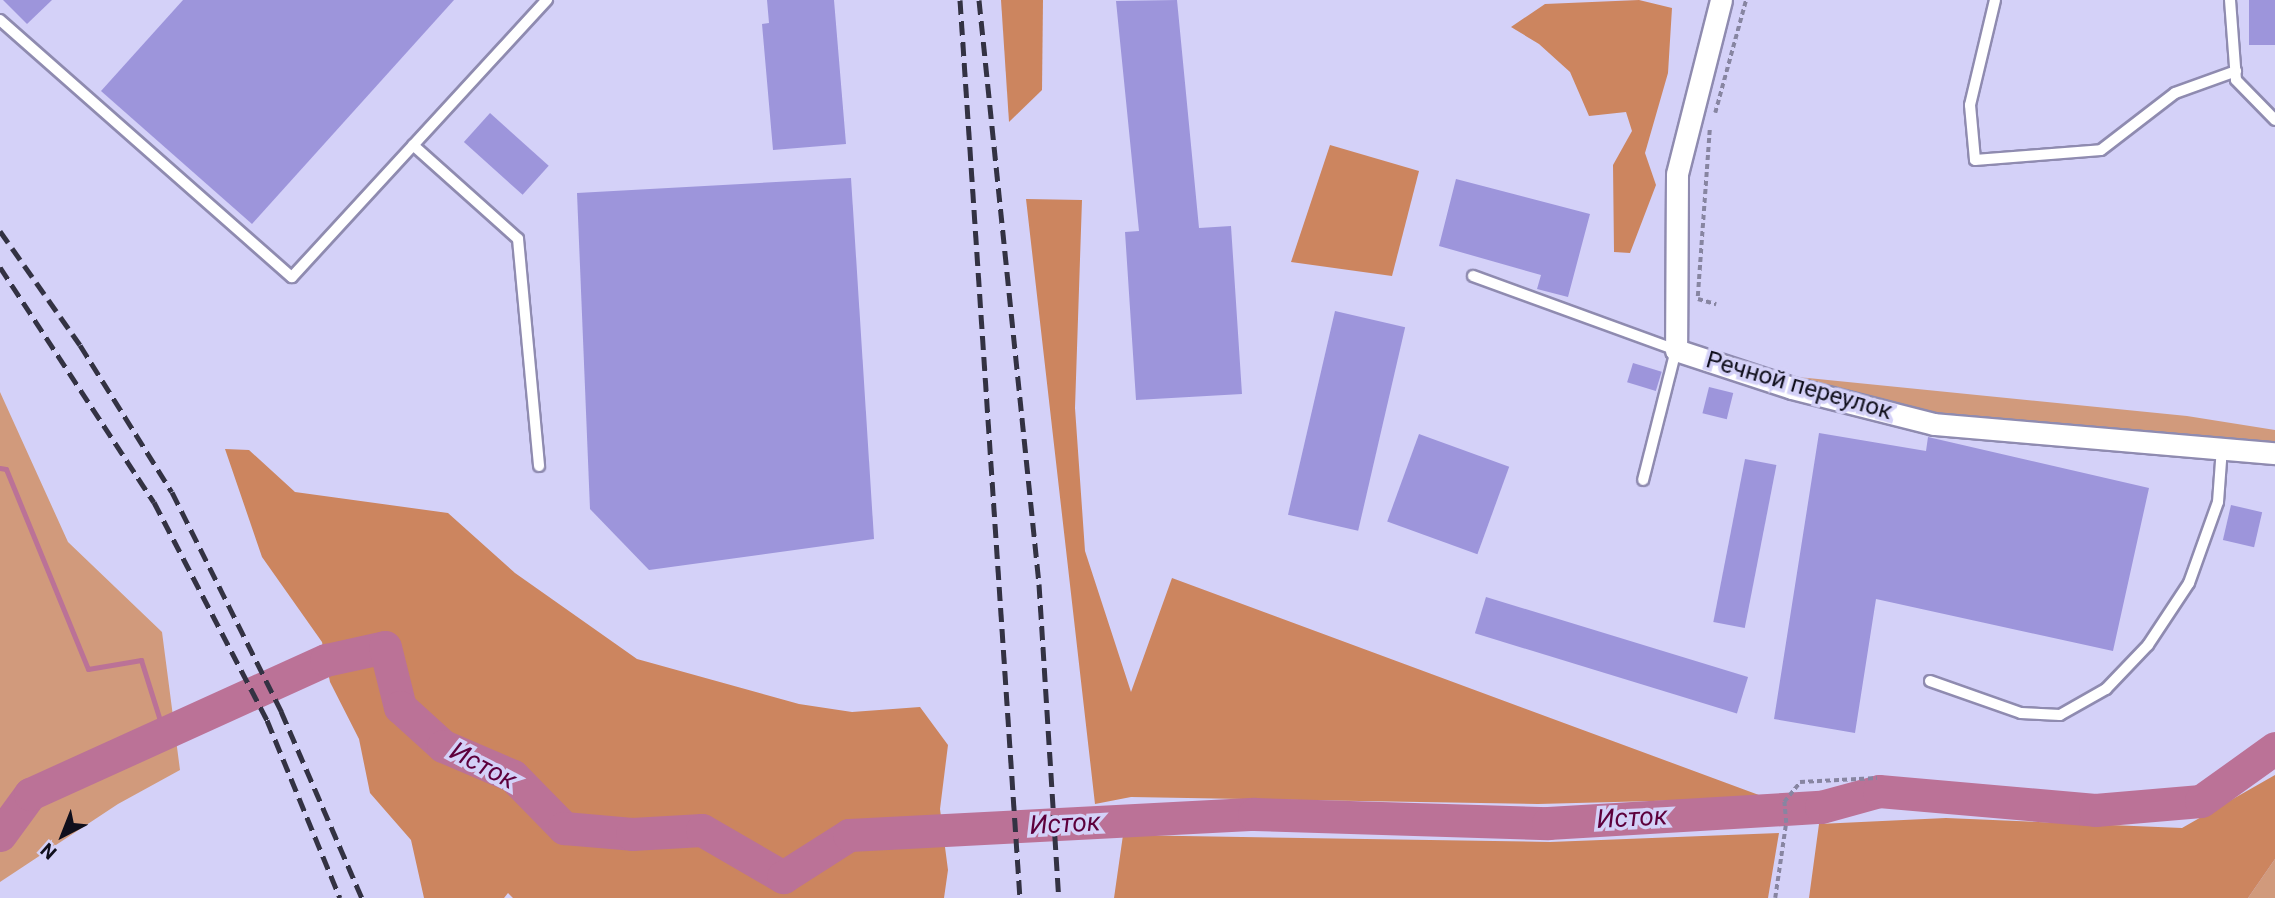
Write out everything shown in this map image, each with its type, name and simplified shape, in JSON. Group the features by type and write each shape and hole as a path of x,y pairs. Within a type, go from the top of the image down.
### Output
{"street":[{"name":"Речной переулок","path":"1721,0 1677,174 1676,350 1792,388 1934,424 2275,453"}],"lane":[{"path":"0,20 292,277 547,0"},
{"path":"1995,0 1970,104 1975,160 2101,150 2175,93 2236,71"},
{"path":"2230,0 2236,80 2275,120"},
{"path":"413,145 518,239 539,466"},
{"path":"1473,276 1676,350 1643,480"},
{"path":"1930,681 2021,713 2060,715 2106,690 2148,645 2189,583 2218,502 2222,447"}],"path":[{"path":"1716,304 1698,299 1710,130 1746,0"},
{"path":"1775,898 1786,823 1784,802 1800,782 1877,778"}],"shaded area":[{"path":"1001,0 1043,0 1042,90 1009,122"},
{"path":"1639,0 1672,8 1668,73 1645,153 1656,185 1630,253 1614,252 1613,165 1632,131 1626,112 1589,116 1570,72 1539,44 1511,27 1545,4"},
{"path":"1330,145 1419,171 1392,276 1291,262"},
{"path":"1026,199 1082,200 1075,408 1085,551 1131,692 1172,578 1767,798 1538,804 1131,797 1095,804"},
{"path":"1798,377 2187,416 2275,430 2275,453 2010,432 1792,388"},
{"path":"0,392 68,542 162,632 180,770 118,804 0,882"},
{"path":"225,449 249,450 295,492 448,513 515,573 637,659 799,704 852,712 920,707 948,745 940,809 948,870 944,898 513,898 508,893 504,898 424,898 411,840 370,793 359,739 330,682 322,642 262,557"},
{"path":"2275,775 2275,859 2248,898 1809,898 1819,824 1946,818 2182,828"},
{"path":"1779,833 1768,898 1114,898 1123,835 1550,842"},
{"path":"2275,859 2275,898 2248,898"}],"building":[{"path":"3,0 52,0 27,24"},
{"path":"183,0 454,0 252,224 101,91"},
{"path":"767,0 834,0 846,144 773,150 762,24 769,23"},
{"path":"1177,0 1199,228 1231,226 1242,394 1136,400 1125,232 1139,231 1116,1"},
{"path":"2249,0 2275,0 2275,45 2249,45"},
{"path":"490,113 549,166 523,195 464,142"},
{"path":"851,178 874,539 649,570 590,509 577,193"},
{"path":"1456,179 1590,214 1568,297 1537,289 1541,275 1439,246"},
{"path":"1335,311 1405,327 1358,531 1288,515"},
{"path":"1633,363 1662,372 1656,391 1627,382"},
{"path":"1709,387 1733,393 1727,419 1702,413"},
{"path":"1819,433 1926,451 1928,437 2149,488 2113,651 1876,599 1855,733 1774,719"},
{"path":"1419,434 1509,467 1477,554 1387,521"},
{"path":"1745,459 1776,465 1745,628 1713,622"},
{"path":"2231,505 2262,512 2254,547 2223,540"},
{"path":"1486,597 1748,677 1737,713 1475,633"}],"waterway":[{"path":"0,468 6,469 88,669 141,660 164,733"},
{"name":"Исток","path":"0,835 30,794 326,660 385,647 400,707 443,746 513,776 564,828 632,834 702,830 783,877 849,835 1254,814 1548,823 1821,807 1879,791 2095,810 2201,801 2275,748"}],"railway":[{"path":"960,0 1020,898"},
{"path":"979,0 1039,584 1059,898"},
{"path":"0,231 80,345 172,492 281,711 362,898"},
{"path":"0,267 154,502 267,720 340,898"}]}
